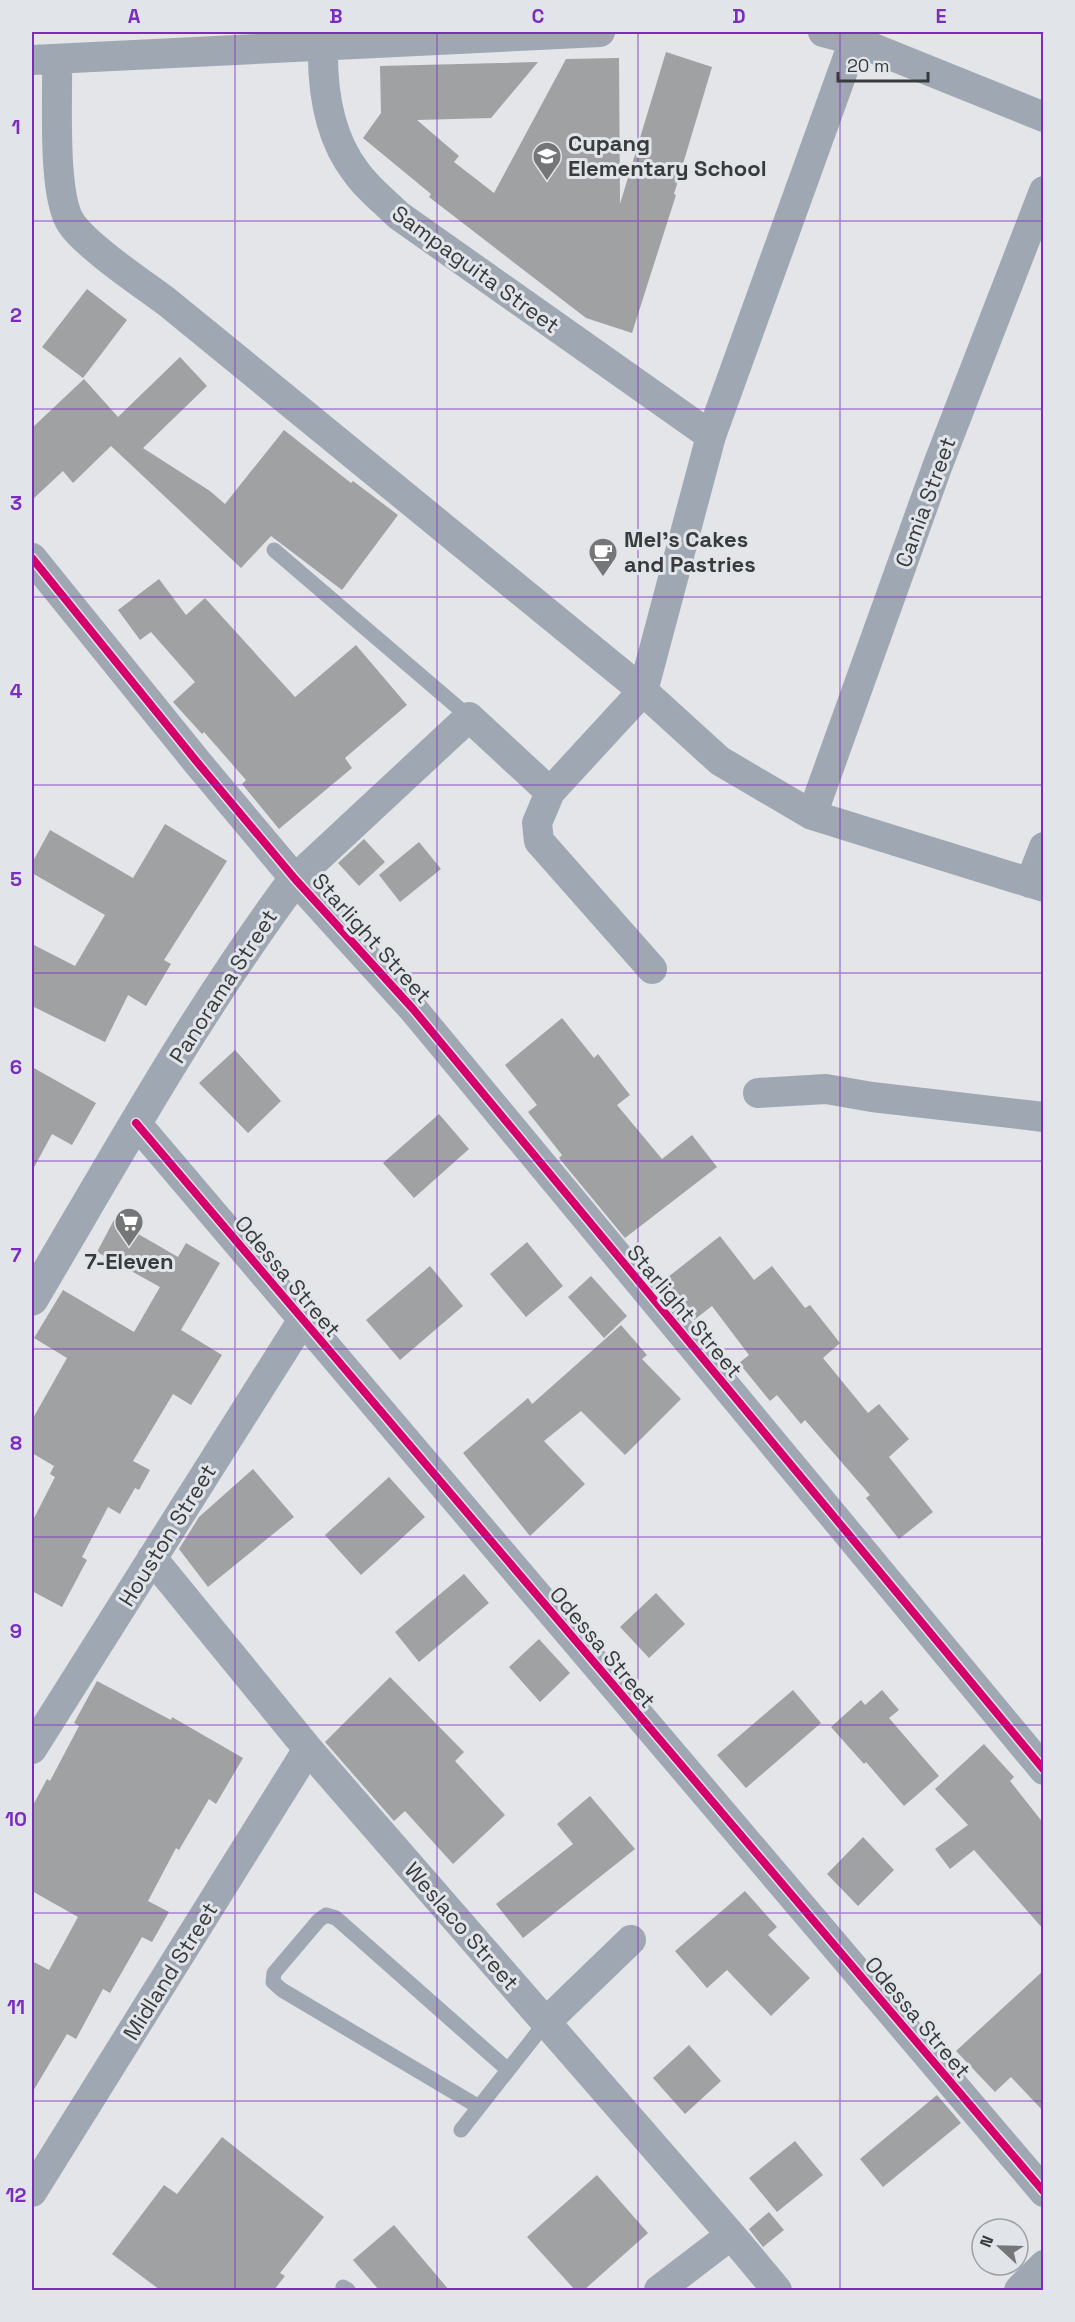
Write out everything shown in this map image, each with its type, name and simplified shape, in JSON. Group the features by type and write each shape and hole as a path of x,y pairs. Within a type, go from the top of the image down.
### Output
{"street":[{"path":"600,32 44,60 62,199 70,223 87,240 176,309 643,691 720,761 812,815 1037,885 1044,847"},
{"path":"823,32 855,36 1044,117"},
{"path":"652,969 539,841 537,823 550,792 643,691 711,436 855,36"},
{"name":"Sampaguita Street","path":"323,45 322,85 330,120 354,171 369,188 398,215 453,255 711,436"},
{"name":"Camia Street","path":"812,815 938,467 1044,191"},
{"name":"Starlight Street","path":"32,558 295,879 413,1009 1044,1770"},
{"path":"469,717 550,792"},
{"name":"Panorama Street","path":"32,1299 245,945 295,879 469,717"},
{"path":"758,1093 826,1089 872,1097 1044,1117"},
{"name":"Odessa Street","path":"136,1123 1044,2192"},
{"name":"Houston Street","path":"32,1749 302,1321"},
{"name":"Weslaco Street","path":"152,1558 308,1749 777,2290"},
{"name":"Midland Street","path":"32,2192 308,1749"},
{"path":"546,2022 631,1940"},
{"path":"659,2290 731,2235"},
{"path":"1019,2290 1044,2265"}],"lane":[{"path":"274,549 469,717"},
{"path":"479,2107 282,1990 273,1982 274,1973 320,1920 326,1915 336,1918 508,2070"},
{"path":"460,2130 546,2022"}],"building":[{"name":"Cupang Elementary School","path":"666,52 712,67 674,194 676,195 632,333 586,318 429,197 431,194 363,138 381,113 380,66 538,62 491,118 417,120 459,156 454,162 494,193 566,59 619,58 620,204"},
{"path":"87,289 127,320 83,378 42,347"},
{"path":"180,357 207,386 143,448 210,491 225,504 284,430 351,483 353,481 398,515 342,590 271,536 241,568 111,446 73,483 63,471 32,500 32,428 84,379 118,417"},
{"path":"159,579 186,615 205,598 295,697 356,645 407,705 345,758 352,768 279,829 242,784 246,780 204,732 202,734 173,702 195,682 151,632 140,640 118,610"},
{"path":"165,824 227,861 164,960 171,964 146,1006 128,995 105,1042 32,1006 32,944 75,966 105,915 32,873 32,863 50,830 133,878"},
{"path":"364,839 385,862 359,886 338,863"},
{"path":"419,842 441,869 400,902 379,875"},
{"path":"562,1018 594,1058 598,1054 630,1095 617,1105 662,1159 692,1135 717,1167 625,1238 559,1158 562,1155 528,1112 537,1105 505,1065"},
{"path":"235,1050 281,1101 248,1133 199,1083"},
{"path":"32,1067 96,1103 72,1145 52,1134 32,1171"},
{"path":"439,1114 469,1149 414,1198 383,1163"},
{"path":"114,1220 178,1257 186,1243 220,1263 181,1330 222,1355 191,1405 173,1394 133,1461 150,1470 139,1490 135,1488 120,1514 108,1507 82,1557 87,1560 62,1607 32,1591 32,1522 55,1477 50,1474 54,1466 32,1453 32,1420 67,1358 34,1338 63,1290 134,1332 160,1287 97,1252"},
{"path":"720,1236 754,1280 772,1266 805,1308 810,1305 840,1343 823,1358 868,1413 879,1404 909,1439 889,1457 933,1512 899,1539 866,1498 870,1495 805,1420 801,1424 777,1395 770,1401 739,1363 749,1355 712,1306 694,1320 663,1281"},
{"path":"527,1242 563,1286 526,1317 490,1274"},
{"path":"430,1266 463,1306 400,1360 366,1320"},
{"path":"591,1276 627,1316 604,1338 568,1297"},
{"path":"621,1325 647,1355 642,1359 681,1399 625,1455 581,1411 544,1441 585,1484 530,1536 463,1453 528,1398 532,1404"},
{"path":"253,1469 294,1517 208,1587 179,1549 199,1517"},
{"path":"389,1477 425,1517 361,1575 325,1535"},
{"path":"464,1574 489,1603 419,1662 395,1632"},
{"path":"656,1593 685,1624 649,1658 620,1627"},
{"path":"539,1639 570,1673 540,1702 509,1667"},
{"path":"390,1677 464,1752 455,1761 505,1815 453,1864 405,1811 394,1821 325,1742"},
{"path":"97,1681 171,1720 172,1717 243,1758 216,1804 209,1799 179,1850 176,1848 148,1901 169,1912 152,1942 142,1937 110,1993 103,1989 76,2039 67,2034 32,2093 32,1961 49,1970 78,1917 32,1891 32,1807 47,1779 50,1781 79,1726 74,1723"},
{"path":"793,1690 821,1723 746,1788 717,1755"},
{"path":"882,1690 899,1710 889,1718 939,1776 904,1806 866,1762 864,1764 831,1727 861,1700 865,1705"},
{"path":"984,1744 1014,1777 1010,1781 1044,1824 1044,1930 974,1850 950,1869 935,1849 968,1825 935,1789"},
{"path":"590,1796 635,1849 523,1938 496,1904 573,1844 557,1824"},
{"path":"863,1837 894,1870 858,1906 827,1874"},
{"path":"745,1891 777,1927 768,1935 810,1978 771,2016 727,1970 707,1988 675,1951"},
{"path":"1044,1970 1044,2112 1011,2077 995,2092 956,2051"},
{"path":"689,2045 721,2081 685,2114 653,2078"},
{"path":"937,2095 961,2123 883,2187 860,2159"},
{"path":"222,2137 324,2217 280,2273 285,2276 274,2290 160,2290 112,2254 164,2185 177,2194"},
{"path":"795,2141 823,2175 777,2212 749,2178"},
{"path":"597,2175 648,2233 584,2290 575,2290 527,2237"},
{"path":"769,2212 784,2230 763,2247 749,2229"},
{"path":"394,2225 449,2290 379,2290 353,2260"}],"cycle path":[{"path":"32,558 197,762 295,879 413,1009 1044,1770"},
{"path":"136,1123 1044,2192"}],"place":[{"name":"Cupang Elementary School","path":"547,182"},
{"name":"Mel's Cakes and Pastries","path":"603,578"},
{"name":"7-Eleven","path":"129,1248"}]}
